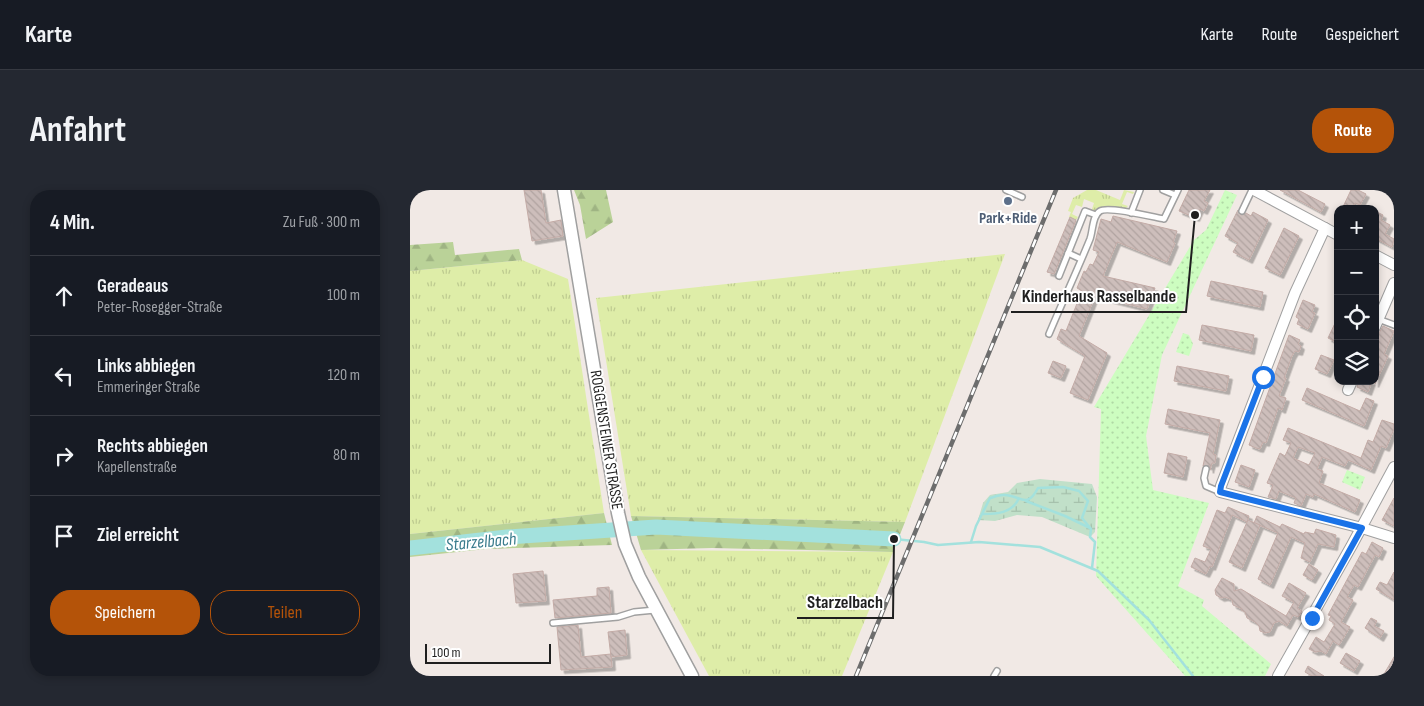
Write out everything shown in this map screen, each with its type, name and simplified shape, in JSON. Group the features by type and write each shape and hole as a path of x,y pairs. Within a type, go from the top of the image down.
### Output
{"street":[{"name":"ROGGENSTEINER STRASSE","path":"564,190 618,513 625,544 656,610 692,676"},
{"path":"1253,190 1334,233"},
{"path":"1325,228 1295,293 1220,492 1296,508 1394,538"},
{"path":"1379,257 1394,265"},
{"path":"1379,318 1394,284"},
{"path":"1278,676 1362,528 1394,467"}],"lane":[{"path":"1006,190 1022,197"},
{"path":"1131,213 1140,190"},
{"path":"1049,334 1091,238 1096,215 1103,210 1164,219 1176,192 1163,190"},
{"path":"1242,211 1253,190"},
{"path":"1059,276 1085,211 1096,215"},
{"path":"1068,254 1081,259"},
{"path":"1379,323 1394,325"},
{"path":"1206,469 1204,478 1206,486 1220,492"},
{"path":"553,623 618,617 634,612 656,610"}],"green space":[{"path":"574,190 606,190 613,222 586,239 580,205"},
{"path":"1087,190 1096,190 1120,200 1124,190 1134,192 1133,194 1127,192 1122,204 1128,206 1125,209 1107,207 1094,211 1092,209 1094,203 1084,199 1082,207 1076,205 1072,214 1078,217 1076,220 1069,217 1071,212 1068,211 1073,198"},
{"path":"1225,190 1237,195 1162,355 1146,436 1153,490 1209,503 1178,586 1204,600 1202,606 1271,664 1265,676 1185,676 1096,576 1101,409 1094,407 1194,240 1206,230"},
{"path":"453,242 455,255 519,249 522,260 410,271 410,245"},
{"path":"1005,254 905,522 631,516 596,298"},
{"path":"522,260 568,279 604,513 410,534 410,271"},
{"path":"1183,333 1189,335 1193,344 1189,356 1176,352"},
{"path":"1347,470 1365,477 1360,490 1342,482"},
{"path":"1040,479 1092,484 1097,497 1095,532 1090,537 1042,517 1017,515 995,521 978,520 983,503 990,495 1008,492 1017,483"},
{"path":"604,513 612,545 486,549 410,557 410,534"},
{"path":"631,516 905,522 893,552 712,548 641,550"},
{"path":"641,550 893,552 842,676 709,676"}],"building":[{"path":"524,190 541,190 546,223 561,220 563,236 532,241"},
{"path":"1189,190 1210,190 1204,201 1208,203 1204,211 1200,209 1196,218 1179,211"},
{"path":"1280,190 1298,190 1325,204 1321,212"},
{"path":"1351,190 1358,190 1366,194 1360,205 1355,203 1354,205 1344,205"},
{"path":"1238,210 1241,215 1246,213 1251,216 1253,212 1268,220 1249,260 1233,252 1238,243 1225,236"},
{"path":"1379,213 1383,215 1381,220 1390,225 1385,234 1394,239 1392,247 1379,240"},
{"path":"1113,216 1177,231 1173,242 1175,243 1167,262 1117,242 1103,276 1155,288 1147,309 1095,296 1079,336 1107,353 1088,400 1070,393 1085,356 1057,339 1061,329 1066,331 1082,291 1077,288 1084,271 1086,272 1090,264 1093,265 1099,252 1093,250 1101,219 1111,222"},
{"path":"1070,217 1076,220 1054,274 1047,272"},
{"path":"1284,228 1299,236 1280,275 1265,268"},
{"path":"1211,281 1263,292 1260,307 1207,296"},
{"path":"1303,300 1315,305 1312,312 1315,313 1308,329 1297,324 1299,319 1296,317"},
{"path":"1202,325 1254,335 1251,351 1199,340"},
{"path":"1334,325 1334,341 1328,338"},
{"path":"1383,326 1394,331 1384,354 1388,356 1379,375 1379,340 1379,333"},
{"path":"1289,335 1300,340 1298,344 1301,346 1299,352 1295,351 1292,356 1284,378 1286,378 1279,396 1286,398 1282,410 1278,408 1266,443 1263,442 1260,449 1256,448 1249,445"},
{"path":"1321,355 1334,360 1327,374 1315,369"},
{"path":"1053,361 1066,366 1061,378 1048,373"},
{"path":"1177,366 1229,376 1226,391 1174,381"},
{"path":"1358,385 1371,385 1368,392 1357,387"},
{"path":"1307,388 1360,411 1366,398 1374,401 1364,426 1302,400"},
{"path":"1168,409 1220,420 1213,454 1216,455 1215,463 1212,463 1210,470 1209,466 1203,466 1210,433 1165,424"},
{"path":"1382,420 1394,424 1394,429 1386,448 1381,446 1371,470 1348,460 1345,466 1322,457 1317,469 1323,471 1319,483 1360,500 1355,512 1314,494 1313,497 1306,494 1301,506 1294,503 1296,498 1279,491 1276,499 1268,497 1273,485 1267,483 1280,453 1285,456 1291,443 1283,440 1288,428 1361,458 1368,440 1373,442","holes":["1298,447 1315,453 1309,465 1293,458"]},
{"path":"1168,453 1187,457 1183,477 1164,473"},
{"path":"1241,465 1255,470 1249,487 1235,482"},
{"path":"1394,498 1394,526 1382,520"},
{"path":"1228,507 1249,516 1247,522 1232,515 1212,567 1210,566 1206,574 1191,567 1195,558 1205,562 1211,549 1203,546 1217,510 1225,513"},
{"path":"1257,516 1280,527 1282,524 1304,534 1305,532 1314,534 1316,529 1336,535 1334,547 1318,544 1310,562 1301,558 1305,543 1291,537 1270,585 1258,579 1278,533 1254,523"},
{"path":"1248,520 1260,525 1242,568 1229,562"},
{"path":"1372,542 1383,548 1379,557 1375,555 1358,587 1354,585 1347,597 1353,600 1341,622 1350,627 1339,645 1333,641 1326,654 1309,649 1316,637 1324,642 1335,624 1329,620 1331,616 1328,615 1362,552 1366,554"},
{"path":"1309,564 1318,570 1312,580 1303,575"},
{"path":"543,571 546,601 516,603 513,574"},
{"path":"1394,572 1394,600 1376,589 1380,582 1387,585"},
{"path":"1222,578 1234,584 1234,591 1241,589 1286,616 1294,602 1282,596 1289,583 1306,593 1297,608 1302,611 1298,617 1293,615 1287,626 1279,621 1274,623 1270,632 1260,631 1259,626 1247,618 1242,609 1233,605 1232,600 1216,595 1215,590"},
{"path":"609,587 611,613 555,618 553,600 597,596 597,588"},
{"path":"1371,618 1377,621 1374,626 1384,631 1380,638 1365,628"},
{"path":"578,625 581,657 611,654 612,667 561,670 557,627"},
{"path":"625,630 627,655 611,657 608,632"},
{"path":"1346,653 1360,661 1354,671 1340,663"},
{"path":"1394,657 1394,676 1388,676 1384,674"},
{"path":"1308,666 1324,676 1312,676 1305,672"}],"waterway":[{"name":"Starzelbach","path":"971,542 976,526 990,498 1009,495 1026,500 1030,499 1038,488 1063,487 1079,491 1088,501 1082,518 1091,529 1090,537 1095,542 1092,568"},
{"name":"Starzelbach","path":"983,514 1008,510 1018,500"},
{"name":"Starzelbach","path":"1026,501 1090,528"},
{"name":"Starzelbach","path":"410,548 507,537 656,527 894,539"},
{"name":"Starzelbach","path":"894,539 938,545 979,542 1040,547 1098,571 1149,620 1193,676"}],"railway":[{"path":"856,676 1056,190"}],"place":[{"name":"Park+Ride","path":"1008,201"},
{"name":"Kinderhaus Rasselbande","path":"1195,215"},
{"name":"Starzelbach","path":"894,539"}],"route":[{"path":"1263,377 1220,492 1362,528 1312,618"}]}
